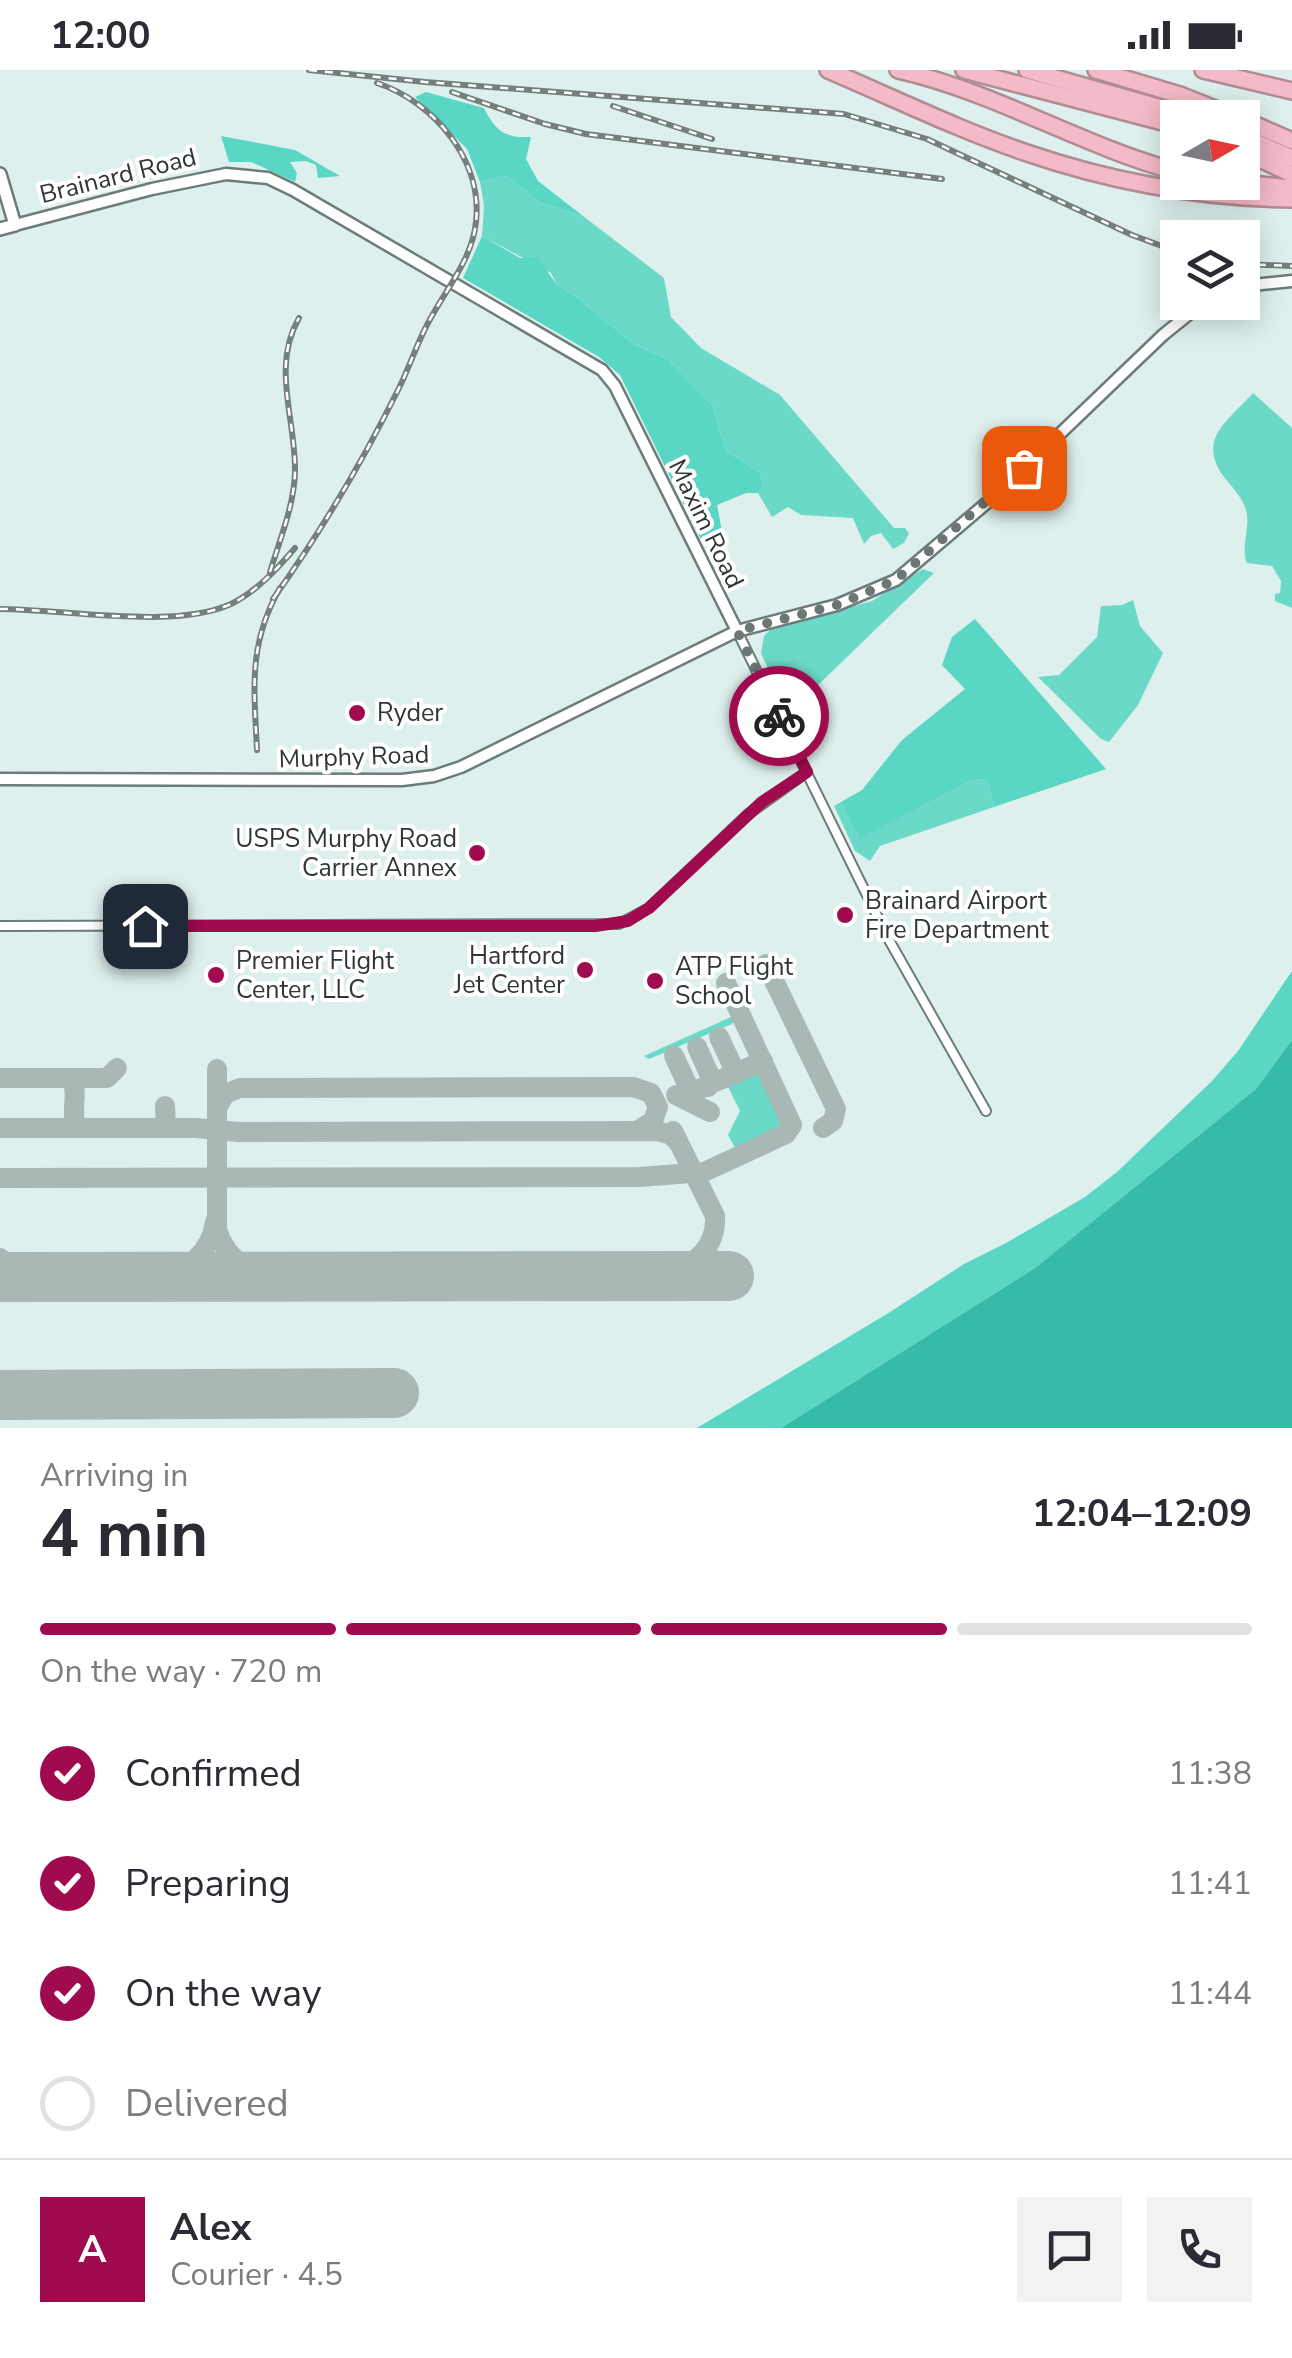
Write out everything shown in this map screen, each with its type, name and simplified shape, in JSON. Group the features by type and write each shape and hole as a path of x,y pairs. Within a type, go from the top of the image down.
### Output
{"highway":[{"path":"898,70 964,88 1098,146 1160,166"},
{"path":"964,70 1160,121"},
{"path":"1027,70 1160,107"},
{"path":"1096,70 1190,100"},
{"path":"1118,70 1184,90 1201,100"},
{"path":"1203,70 1292,91"},
{"path":"835,73 997,142 1080,170 1177,190 1292,199"},
{"path":"1260,127 1292,141"},
{"path":"1260,148 1289,167"},
{"path":"1260,157 1289,167"},
{"path":"1260,185 1292,188"}],"main road":[{"path":"0,174 15,225"},
{"name":"Brainard Road","path":"0,229 15,225"}],"street":[{"name":"Brainard Road","path":"15,225 202,178 247,174"},
{"name":"Maxim Road","path":"247,174 268,178 293,190 602,370 615,386 897,955 986,1111"},
{"path":"1260,285 1292,282"},
{"name":"Murphy Road","path":"0,779 402,780 434,776 489,755 737,631 837,605 896,580 996,496 1182,320"},
{"path":"0,926 619,924 649,908 762,802 807,772"}],"shaded area":[{"path":"426,92 484,108 502,132 531,137 526,159 538,181 583,216 540,202 506,176 480,182 467,149 415,97"},
{"path":"221,136 295,150 340,176 318,178 316,165 290,162 297,173 295,182 251,162 229,162"},
{"path":"506,176 540,202 583,216 664,278 671,317 701,348 780,395 894,528 905,528 909,533 904,543 893,549 881,533 864,544 853,518 801,515 788,507 772,517 758,493 763,486 760,473 726,451 712,405 669,360 633,344 557,285 551,273 482,236 484,206 480,182"},
{"path":"482,236 520,258 537,257 557,285 633,344 669,360 712,405 726,451 760,473 763,486 758,493 746,493 717,505 722,531 717,540 703,544 620,375 599,357 463,278"},
{"path":"1253,393 1292,428 1292,608 1275,601 1281,581 1272,566 1247,563 1246,510 1216,464 1213,452 1214,441 1225,422"},
{"path":"923,569 934,573 788,714 761,653 764,636 771,629 872,601"},
{"path":"1133,600 1140,626 1163,653 1138,705 1109,742 1101,739 1038,677 1059,675 1097,637 1101,606"},
{"path":"975,619 1106,769 994,807 989,783 983,779 968,782 860,838 841,802 862,790 902,740 965,689 942,665 952,637"},
{"path":"984,779 989,783 994,807 880,846 870,861 855,851 834,806 841,802 860,837 968,782"},
{"path":"1292,971 1292,1040 1256,1089 1035,1268 781,1428 697,1428 964,1264 1085,1197 1117,1172 1212,1081 1238,1051"},
{"path":"731,1017 732,1024 649,1059 644,1056"},
{"path":"1292,1040 1292,1428 781,1428 1035,1268 1256,1089"},
{"path":"757,1067 761,1072 782,1114 782,1124 773,1134 737,1151 728,1135 740,1111 725,1081"}],"taxiway":[{"path":"766,964 836,1109 833,1121 823,1128"},
{"path":"0,1178 640,1177 704,1172 786,1134 792,1125 726,983"},
{"path":"719,1037 733,1067 730,1076"},
{"path":"697,1047 711,1078 708,1087"},
{"path":"674,1056 696,1103"},
{"path":"681,1097 763,1061"},
{"path":"0,1078 107,1078 117,1068"},
{"path":"217,1069 217,1230 226,1249 239,1262 274,1277"},
{"path":"71,1078 77,1128"},
{"path":"217,1108 225,1094 240,1088 633,1087 651,1093 658,1107 653,1121 637,1131"},
{"path":"676,1095 710,1112"},
{"path":"165,1106 166,1128"},
{"path":"0,1128 658,1131 678,1142"},
{"path":"654,1276 677,1270 697,1258 714,1229 715,1216 673,1131"},
{"path":"156,1277 195,1259 208,1244 215,1222"},
{"path":"0,1258 13,1269 38,1277"}],"runway":[{"path":"0,1277 729,1276"},
{"path":"0,1395 394,1393"}],"railway":[{"path":"309,70 844,114 927,139 1160,245"},
{"path":"273,599 371,442 427,325 463,263 476,222 472,177 450,136 418,104 377,83"},
{"path":"452,92 586,134 942,179"},
{"path":"613,106 712,139"},
{"path":"1260,265 1292,266"},
{"path":"270,572 294,485 286,374 291,336 299,318"},
{"path":"0,609 150,617 207,612 249,593 295,548"},
{"path":"257,750 255,667 262,628 280,588"}],"way so far":[{"path":"779,716 737,631 837,605 896,580 1024,468"}],"place":[{"name":"Ryder","path":"357,713"},
{"name":"USPS Murphy Road Carrier Annex","path":"477,853"},
{"name":"Brainard Airport Fire Department","path":"845,915"},
{"name":"Hartford Jet Center","path":"585,970"},
{"name":"Premier Flight Center, LLC","path":"216,975"},
{"name":"ATP Flight School","path":"655,981"}],"route":[{"path":"145,926 609,926 628,921 649,908 762,802 807,772 779,716"}]}
